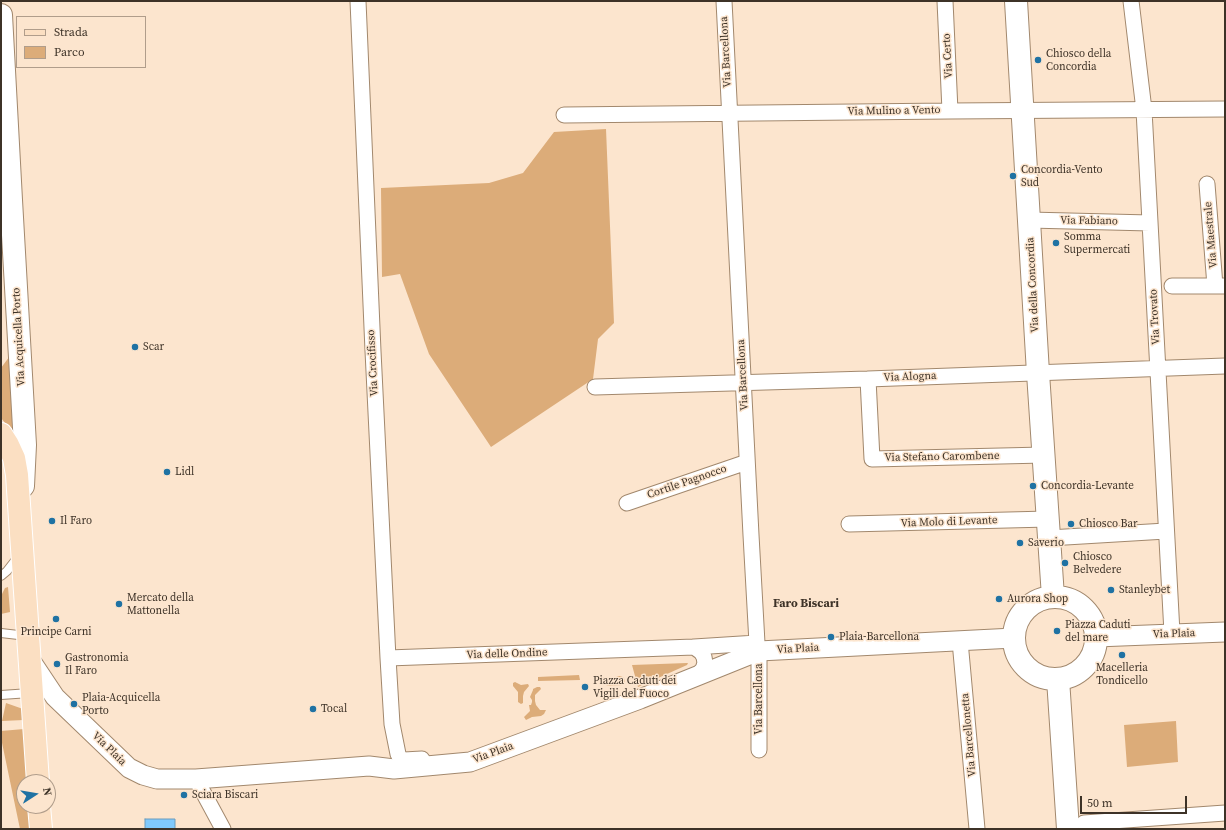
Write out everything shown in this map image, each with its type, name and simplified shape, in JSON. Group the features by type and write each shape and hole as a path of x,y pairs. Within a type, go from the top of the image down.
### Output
{"main road":[{"name":"Via della Concordia","path":"1016,1 1053,597"},
{"name":"Via Acquicella Porto","path":"1,15 6,200 25,445 21,527 22,551 37,774"},
{"path":"1,434 14,458 17,475 21,527"},
{"path":"1053,597 1068,599 1081,606 1091,618 1095,627 1096,637 1094,651 1087,664 1072,675 1058,679 1042,677 1027,668 1018,654 1014,638 1017,622 1026,609 1038,600 1053,597"},
{"path":"1058,679 1076,826"},
{"path":"40,814 41,829"}],"street":[{"name":"Via Crocifisso","path":"358,1 373,351 392,724"},
{"name":"Via Barcellona","path":"724,1 747,462 758,647 759,750"},
{"name":"Via Certo","path":"945,1 950,111"},
{"name":"Via Trovato","path":"1131,1 1144,110 1172,634"},
{"name":"Via Mulino a Vento","path":"564,115 1225,109"},
{"name":"Via Maestrale","path":"1207,184 1220,286"},
{"name":"Via Fabiano","path":"1029,220 1150,223"},
{"path":"1172,286 1220,286"},
{"name":"Via Alogna","path":"595,387 1225,366"},
{"name":"Via Stefano Carombene","path":"868,379 872,459 1044,455"},
{"name":"Cortile Pagnocco","path":"626,503 747,462"},
{"name":"Via Molo di Levante","path":"850,524 1166,531"},
{"name":"Via Plaia","path":"1096,637 1225,632"},
{"name":"Via Plaia","path":"29,658 55,697 129,768 143,775 157,779 196,780 369,766 394,769 470,762 640,699 697,676 758,647 1014,638"},
{"name":"Via Barcellonetta","path":"960,641 977,829"},
{"name":"Via delle Ondine","path":"388,658 694,647 758,647"},
{"path":"694,647 701,652 705,663 703,669 697,676"},
{"path":"392,724 400,758 404,760 438,758 451,764"},
{"path":"369,766 384,761 388,758 392,724"},
{"path":"196,780 223,829"},
{"path":"1076,826 1225,813"}],"lane":[{"path":"1,576 7,571 22,551"},
{"path":"1,633 28,636"},
{"path":"1,694 32,693"}],"green space":[{"path":"606,129 614,323 598,339 593,379 491,447 429,354 400,274 382,277 381,188 489,183 523,173 554,132"},
{"path":"12,353 15,426 10,429 1,418 1,368"},
{"path":"8,587 10,612 1,614 1,596 5,588"},
{"path":"688,663 687,665 638,687 632,665"},
{"path":"579,675 580,680 538,681 538,677"},
{"path":"618,676 624,678 625,682 623,685 608,686 600,680 596,682 601,677 613,679"},
{"path":"515,682 521,685 528,684 529,686 524,692 523,703 521,704 518,702 518,692 513,686 513,683"},
{"path":"540,687 541,689 535,695 536,705 540,710 546,710 541,716 532,717 526,720 524,717 530,711 529,705 531,705 532,702 530,697 533,689"},
{"path":"6,703 23,709 24,720 2,721"},
{"path":"1176,721 1178,762 1127,767 1124,725"},
{"path":"24,729 27,774 16,774 16,810 1,738 1,731"},
{"path":"17,814 29,814 30,829 20,829"}],"water":[{"path":"145,819 175,819 175,829 145,829"}],"place":[{"name":"Chiosco della Concordia","path":"1038,60"},
{"name":"Concordia-Vento Sud","path":"1013,176"},
{"name":"Somma Supermercati","path":"1056,243"},
{"name":"Scar","path":"135,347"},
{"name":"Lidl","path":"167,472"},
{"name":"Concordia-Levante","path":"1033,486"},
{"name":"Il Faro","path":"52,521"},
{"name":"Chiosco Bar","path":"1071,524"},
{"name":"Saverio","path":"1020,543"},
{"name":"Chiosco Belvedere","path":"1065,563"},
{"name":"Stanleybet","path":"1111,590"},
{"name":"Aurora Shop","path":"999,599"},
{"name":"Mercato della Mattonella","path":"119,604"},
{"name":"Principe Carni","path":"56,619"},
{"name":"Piazza Caduti del mare","path":"1057,631"},
{"name":"Plaia-Barcellona","path":"831,637"},
{"name":"Macelleria Tondicello","path":"1122,655"},
{"name":"Gastronomia Il Faro","path":"57,664"},
{"name":"Piazza Caduti dei Vigili del Fuoco","path":"585,687"},
{"name":"Plaia-Acquicella Porto","path":"74,704"},
{"name":"Tocal","path":"313,709"},
{"name":"Sciara Biscari","path":"184,795"}],"district":[{"name":"Faro Biscari","path":"806,604"}]}
